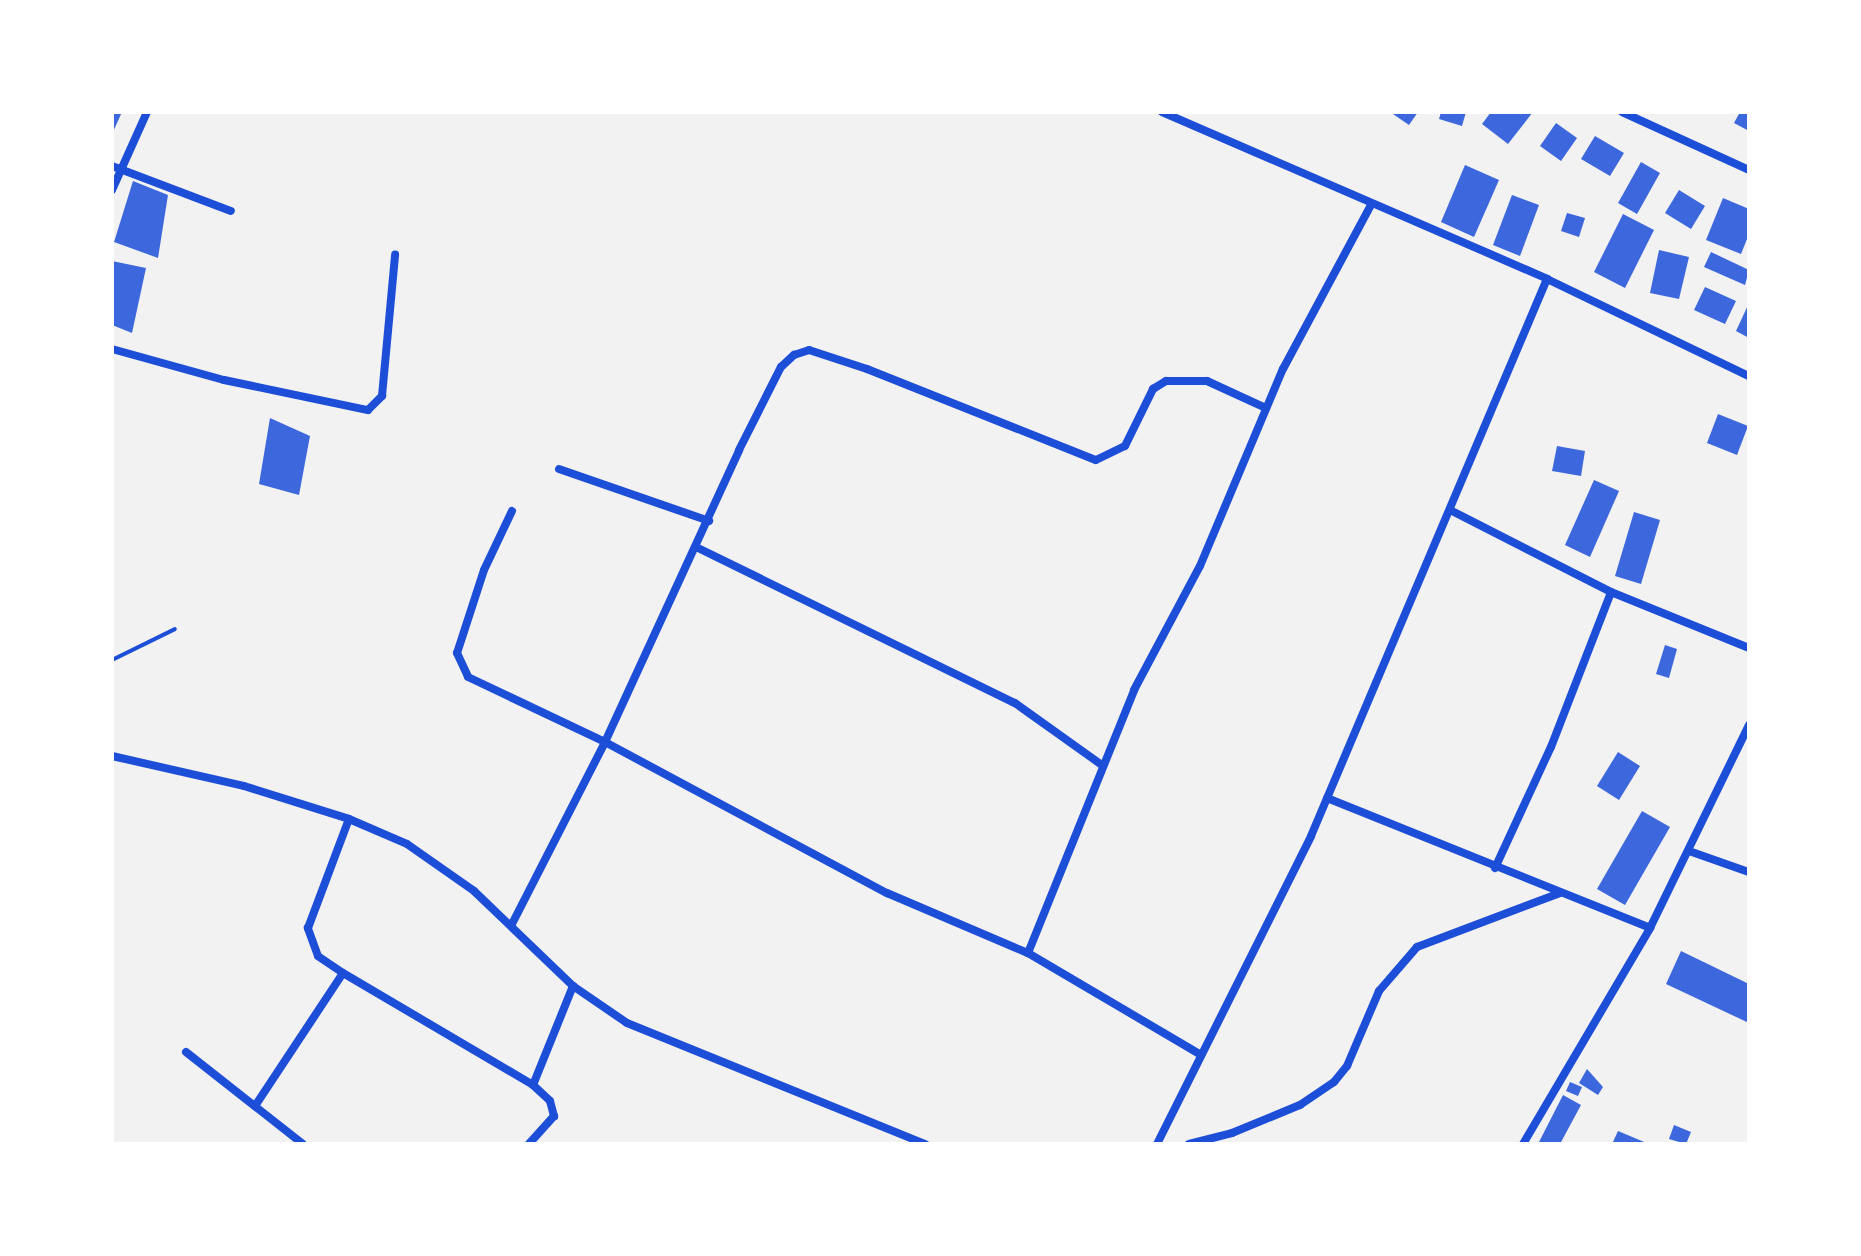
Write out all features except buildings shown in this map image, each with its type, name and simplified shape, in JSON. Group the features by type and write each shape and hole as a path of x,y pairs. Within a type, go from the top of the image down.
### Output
{"street":[{"path":"112,190 116,168 147,112"},
{"path":"1162,112 1547,279 1749,376"},
{"path":"1622,112 1749,170"},
{"path":"116,168 231,211"},
{"path":"1028,953 1102,765 1160,637 1200,566 1266,408 1371,205"},
{"path":"112,349 295,397 368,410 382,396 395,255"},
{"path":"1157,1144 1327,798 1547,279"},
{"path":"512,924 605,742 781,367 809,350 1096,460 1125,446 1153,389 1166,381 1207,381 1266,408"},
{"path":"559,469 709,521"},
{"path":"1450,510 1611,592 1749,648"},
{"path":"512,511 484,570 458,664 468,677 605,742 887,893 1028,953 1201,1055"},
{"path":"696,547 1015,703 1102,765"},
{"path":"1495,868 1551,747 1611,592"},
{"path":"1523,1144 1650,928 1749,725"},
{"path":"112,756 244,786 349,819 407,844 512,924 573,986 627,1023 925,1144"},
{"path":"1327,798 1650,928"},
{"path":"349,819 308,928 318,956 533,1085 550,1101 554,1116 529,1144"},
{"path":"1689,851 1749,872"},
{"path":"1189,1144 1232,1133 1300,1105 1334,1082 1347,1066 1379,991 1417,947 1560,893"},
{"path":"255,1106 343,973"},
{"path":"533,1085 573,986"},
{"path":"186,1052 303,1144"}],"lane":[{"path":"112,660 175,629"}]}
